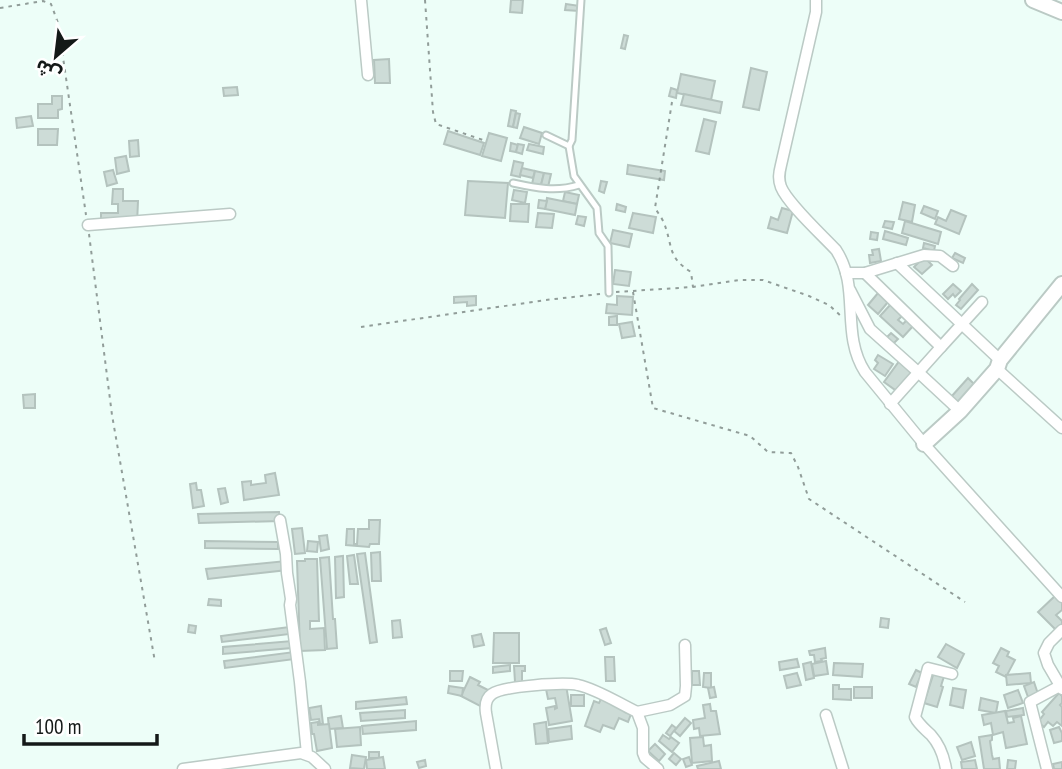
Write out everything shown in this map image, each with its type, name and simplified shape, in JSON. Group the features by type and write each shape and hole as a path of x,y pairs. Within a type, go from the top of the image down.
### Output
{"street":[{"path":"361,0 369,75"},
{"path":"816,0 816,12 779,177 781,188 841,258 846,273 853,345 858,360 924,444 1062,597"},
{"path":"1033,0 1062,12"},
{"path":"88,225 230,214"},
{"path":"846,273 865,273 924,256 940,257 953,266"},
{"path":"897,263 962,324 1062,428"},
{"path":"865,273 941,347"},
{"path":"924,444 960,411 1062,284"},
{"path":"848,287 870,330 960,411"},
{"path":"890,404 982,302"},
{"path":"280,520 307,754"},
{"path":"1047,769 1030,702 1061,688 1044,653 1049,643 1062,630"},
{"path":"496,769 485,708 488,698 495,692 536,685 577,685 637,712 670,705 685,696 685,645"},
{"path":"946,769 938,745 915,717 928,668 952,674"},
{"path":"637,712 643,728 643,753 657,769"},
{"path":"826,715 844,769"},
{"path":"183,769 284,754 307,754 325,769"}],"lane":[{"path":"581,0 572,141 569,146 574,176 597,208 599,233 608,246 608,293"},
{"path":"546,135 569,146"},
{"path":"513,183 543,189 565,189 579,184"}],"path":[{"path":"425,0 432,111 436,124 483,140"},
{"path":"0,8 43,1 51,4 58,23 113,415 155,662"},
{"path":"672,102 655,208 664,222 678,264 691,272 693,287"},
{"path":"633,290 653,408 750,436 768,452 791,453 809,499 965,603"}],"building":[{"path":"511,0 523,0 522,13 510,12"},
{"path":"566,4 580,6 579,11 565,10"},
{"path":"624,35 628,36 625,49 621,48"},
{"path":"389,59 390,83 375,83 374,60"},
{"path":"751,68 767,72 759,110 743,107"},
{"path":"681,74 715,81 711,100 677,93"},
{"path":"237,87 238,95 224,96 223,88"},
{"path":"671,88 677,90 676,98 669,96"},
{"path":"684,94 722,102 720,113 681,105"},
{"path":"52,96 62,96 62,109 58,110 58,118 38,118 38,104 52,104"},
{"path":"511,110 516,111 513,127 508,126"},
{"path":"516,113 520,114 517,128 513,127"},
{"path":"31,116 33,126 17,128 16,118"},
{"path":"704,119 716,122 709,154 696,151"},
{"path":"524,127 542,133 539,144 520,138"},
{"path":"38,129 58,129 57,145 38,145"},
{"path":"448,131 484,143 480,155 444,144"},
{"path":"489,133 507,138 501,161 482,156"},
{"path":"138,140 139,156 130,157 129,141"},
{"path":"511,143 518,145 516,152 510,151"},
{"path":"518,144 524,145 522,154 516,152"},
{"path":"529,144 544,147 543,154 527,150"},
{"path":"126,156 129,171 117,174 115,158"},
{"path":"514,161 523,163 520,177 511,175"},
{"path":"628,165 665,171 664,180 627,174"},
{"path":"522,168 535,171 533,178 520,175"},
{"path":"113,170 117,183 107,186 104,172"},
{"path":"535,171 544,173 541,185 532,184"},
{"path":"544,173 551,174 548,187 541,185"},
{"path":"468,181 508,183 505,218 465,215"},
{"path":"601,181 607,182 604,193 599,191"},
{"path":"113,189 123,189 123,201 138,201 137,224 101,223 101,213 118,213 118,204 112,204"},
{"path":"514,190 527,192 525,203 512,200"},
{"path":"565,192 579,195 577,204 563,201"},
{"path":"547,198 577,204 575,215 545,209"},
{"path":"539,200 547,201 545,209 538,208"},
{"path":"903,202 915,205 912,222 899,219"},
{"path":"511,204 529,204 528,222 510,221"},
{"path":"617,204 626,207 625,212 616,210"},
{"path":"924,206 938,211 935,219 921,213"},
{"path":"782,208 793,211 787,233 768,228 771,217 778,220"},
{"path":"951,210 966,216 959,234 935,224 938,217 946,221"},
{"path":"538,213 554,214 552,228 536,227"},
{"path":"633,213 656,217 653,233 629,228"},
{"path":"578,216 586,217 584,226 576,224"},
{"path":"885,221 894,222 892,229 883,227"},
{"path":"905,221 941,232 938,244 902,233"},
{"path":"613,230 632,234 629,247 610,243"},
{"path":"885,231 908,238 906,245 883,239"},
{"path":"871,232 878,233 877,240 870,239"},
{"path":"924,243 935,246 934,251 923,248"},
{"path":"879,249 881,261 870,263 869,255 873,255 872,250"},
{"path":"955,253 965,258 963,263 952,258"},
{"path":"924,257 932,265 922,274 914,267"},
{"path":"615,270 631,272 629,286 613,284"},
{"path":"953,284 961,291 948,299 943,294"},
{"path":"972,284 978,290 961,309 956,305"},
{"path":"878,293 888,302 878,314 868,305"},
{"path":"476,296 476,305 467,306 467,302 454,303 454,297"},
{"path":"617,296 633,297 632,315 606,313 607,304 617,305"},
{"path":"891,304 903,315 898,320 903,324 908,319 914,325 903,337 880,316"},
{"path":"617,316 617,325 609,325 609,317"},
{"path":"632,322 635,336 622,338 619,324"},
{"path":"891,333 898,339 893,344 886,338"},
{"path":"878,355 893,364 885,376 874,369 878,363 875,360"},
{"path":"900,360 914,370 898,392 884,382"},
{"path":"968,378 975,385 958,403 951,397"},
{"path":"35,394 35,408 24,408 23,395"},
{"path":"275,473 279,495 244,500 242,482 251,481 251,485 266,483 265,475"},
{"path":"196,483 197,490 201,490 204,506 193,508 190,484"},
{"path":"225,488 228,502 221,504 218,489"},
{"path":"279,512 280,521 199,523 198,514"},
{"path":"369,520 380,520 379,544 370,544 369,547 346,545 347,529 354,529 354,544 357,544 358,529 369,529"},
{"path":"302,528 305,553 295,554 292,529"},
{"path":"327,535 329,549 321,551 319,536"},
{"path":"205,541 278,542 278,549 205,548"},
{"path":"308,541 318,542 317,552 307,551"},
{"path":"380,552 381,581 372,581 371,553"},
{"path":"365,553 377,642 370,643 357,554"},
{"path":"354,555 358,584 350,584 347,556"},
{"path":"343,556 344,597 336,598 335,557"},
{"path":"329,557 337,648 327,649 320,558"},
{"path":"317,559 319,621 310,621 310,629 324,628 325,650 300,651 297,561"},
{"path":"286,561 287,570 208,579 206,569"},
{"path":"1056,595 1062,601 1062,610 1056,615 1062,624 1056,630 1038,612"},
{"path":"209,599 221,600 221,606 208,605"},
{"path":"881,618 889,619 888,628 880,627"},
{"path":"400,620 402,637 393,638 392,621"},
{"path":"189,625 196,626 195,633 188,632"},
{"path":"289,627 290,634 222,642 221,636"},
{"path":"606,628 611,643 605,645 600,630"},
{"path":"494,633 519,633 519,663 493,663"},
{"path":"481,634 484,645 474,647 472,636"},
{"path":"292,641 292,648 223,654 223,647"},
{"path":"946,644 964,654 957,668 938,657"},
{"path":"825,648 826,658 815,662 814,655 810,655 809,651"},
{"path":"1001,648 1009,652 1007,656 1015,660 1006,677 996,672 999,666 993,663"},
{"path":"294,652 295,659 225,668 224,661"},
{"path":"605,657 614,657 615,681 606,681"},
{"path":"797,659 799,667 780,670 779,662"},
{"path":"826,661 828,674 814,676 812,664"},
{"path":"811,662 814,678 806,680 803,664"},
{"path":"834,663 863,664 862,677 833,675"},
{"path":"510,665 510,671 493,673 493,667"},
{"path":"514,666 525,666 522,682 515,682"},
{"path":"935,669 945,673 937,707 924,703"},
{"path":"916,670 922,673 916,687 909,684"},
{"path":"450,671 463,671 462,681 450,681"},
{"path":"692,671 699,671 700,685 692,685"},
{"path":"704,673 711,673 711,688 703,687"},
{"path":"797,673 801,685 787,688 784,676"},
{"path":"1030,673 1031,683 1007,685 1006,675"},
{"path":"470,677 490,691 482,707 461,696"},
{"path":"1034,682 1038,694 1028,697 1024,686"},
{"path":"566,685 572,721 549,725 546,708 557,708 555,698 548,699 546,689"},
{"path":"833,685 839,685 839,689 851,689 851,700 833,699"},
{"path":"449,686 463,688 462,696 448,693"},
{"path":"714,687 716,697 710,698 708,688"},
{"path":"854,687 872,687 872,698 854,698"},
{"path":"953,688 966,690 963,708 950,705"},
{"path":"1018,690 1023,703 1008,708 1004,695"},
{"path":"1059,693 1062,696 1062,726 1057,722 1053,726 1048,722 1044,727 1038,722 1044,714 1042,712"},
{"path":"571,695 584,695 584,706 571,706"},
{"path":"406,697 407,704 356,709 356,702"},
{"path":"981,698 998,702 996,713 979,710"},
{"path":"601,699 626,709 625,712 631,714 628,722 619,718 614,729 603,725 600,732 585,726 594,701 599,703"},
{"path":"710,704 711,711 716,711 720,734 700,736 699,728 694,729 693,720 705,718 703,705"},
{"path":"321,706 323,724 320,724 319,719 311,720 309,708"},
{"path":"1023,708 1024,715 1007,717 1006,711"},
{"path":"405,710 405,718 361,721 360,713"},
{"path":"1005,711 1008,723 1021,716 1027,744 1006,748 1003,732 993,735 991,723 984,725 982,715"},
{"path":"341,716 343,728 329,729 328,718"},
{"path":"685,718 691,723 680,736 674,731"},
{"path":"416,721 416,730 363,734 362,726"},
{"path":"318,722 318,725 329,724 332,748 317,751 311,723"},
{"path":"546,722 548,743 536,744 534,724"},
{"path":"672,725 676,728 670,736 666,733"},
{"path":"571,726 572,739 549,742 548,729"},
{"path":"360,727 361,745 337,747 335,729"},
{"path":"1059,727 1062,741 1054,743 1050,730"},
{"path":"663,735 679,743 672,752 659,741"},
{"path":"992,735 992,755 993,759 999,758 1000,769 984,769 979,737"},
{"path":"703,737 704,746 711,745 712,761 692,763 690,738"},
{"path":"971,742 975,756 962,760 957,747"},
{"path":"655,744 665,754 659,761 648,751"},
{"path":"369,752 379,752 379,758 369,758"},
{"path":"674,753 681,759 676,765 669,759"},
{"path":"352,755 366,757 364,769 350,768"},
{"path":"383,757 385,769 367,769 366,760"},
{"path":"689,757 692,765 686,767 683,759"},
{"path":"425,760 426,766 419,768 417,762"},
{"path":"975,760 977,769 962,769 961,762"},
{"path":"1008,760 1016,761 1015,769 1007,769"},
{"path":"719,761 721,769 698,769 697,766"},
{"path":"1062,762 1062,769 1054,769 1053,764"}]}
